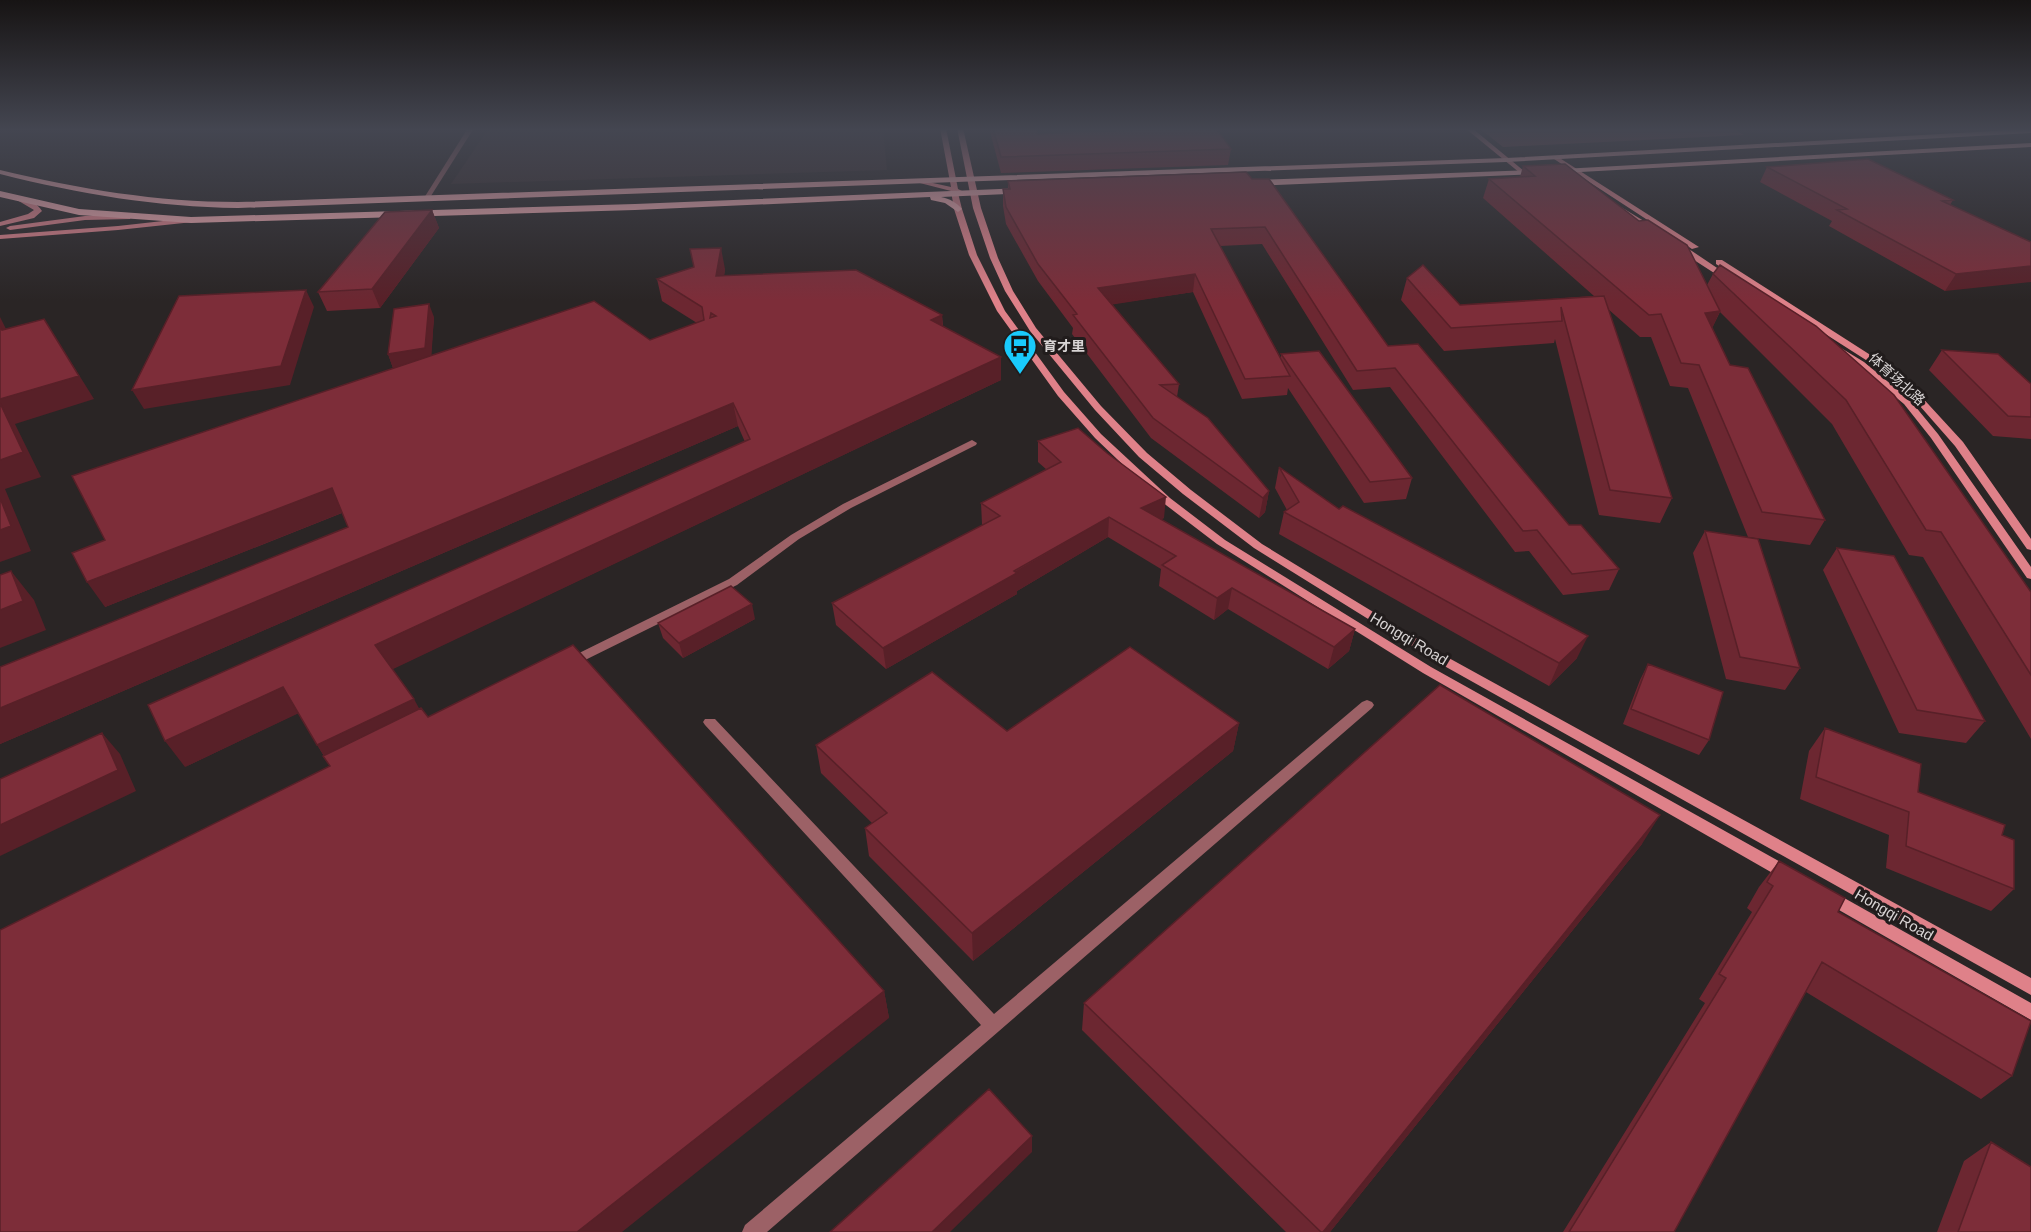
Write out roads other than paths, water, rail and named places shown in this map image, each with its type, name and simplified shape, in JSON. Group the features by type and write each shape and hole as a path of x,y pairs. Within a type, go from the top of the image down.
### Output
{"main road":[{"path":"52,185 116,198 186,205 761,185"},
{"path":"930,185 968,194 1038,191"},
{"name":"Hongqi Road","path":"952,185 958,209 985,280 1001,311 1030,353 1098,436 1166,500 1221,542 1427,670 2031,1012"},
{"path":"968,194 969,185"},
{"name":"体育场北路","path":"1585,185 1861,364 1907,402 1935,436 2031,575"},
{"name":"体育场北路","path":"1599,185 1869,358 1915,395 1959,444 2031,547"},
{"path":"0,237 191,220 907,196 953,191"},
{"path":"0,194 79,212 191,220"},
{"name":"Hongqi Road","path":"968,194 976,208 1009,291 1061,364 1117,429 1143,455 1258,546 1443,660 2031,987"},
{"path":"907,196 943,199 958,209"},
{"path":"0,224 31,216 38,211 36,207 19,199"},
{"path":"0,230 49,222 127,217"}],"street":[{"path":"426,198 434,185"},
{"path":"563,666 733,582 795,537 847,506 972,443"},
{"path":"752,1232 1367,705"},
{"path":"710,722 993,1025"}],"place":[{"name":"育才里","path":"1020,375"}]}
